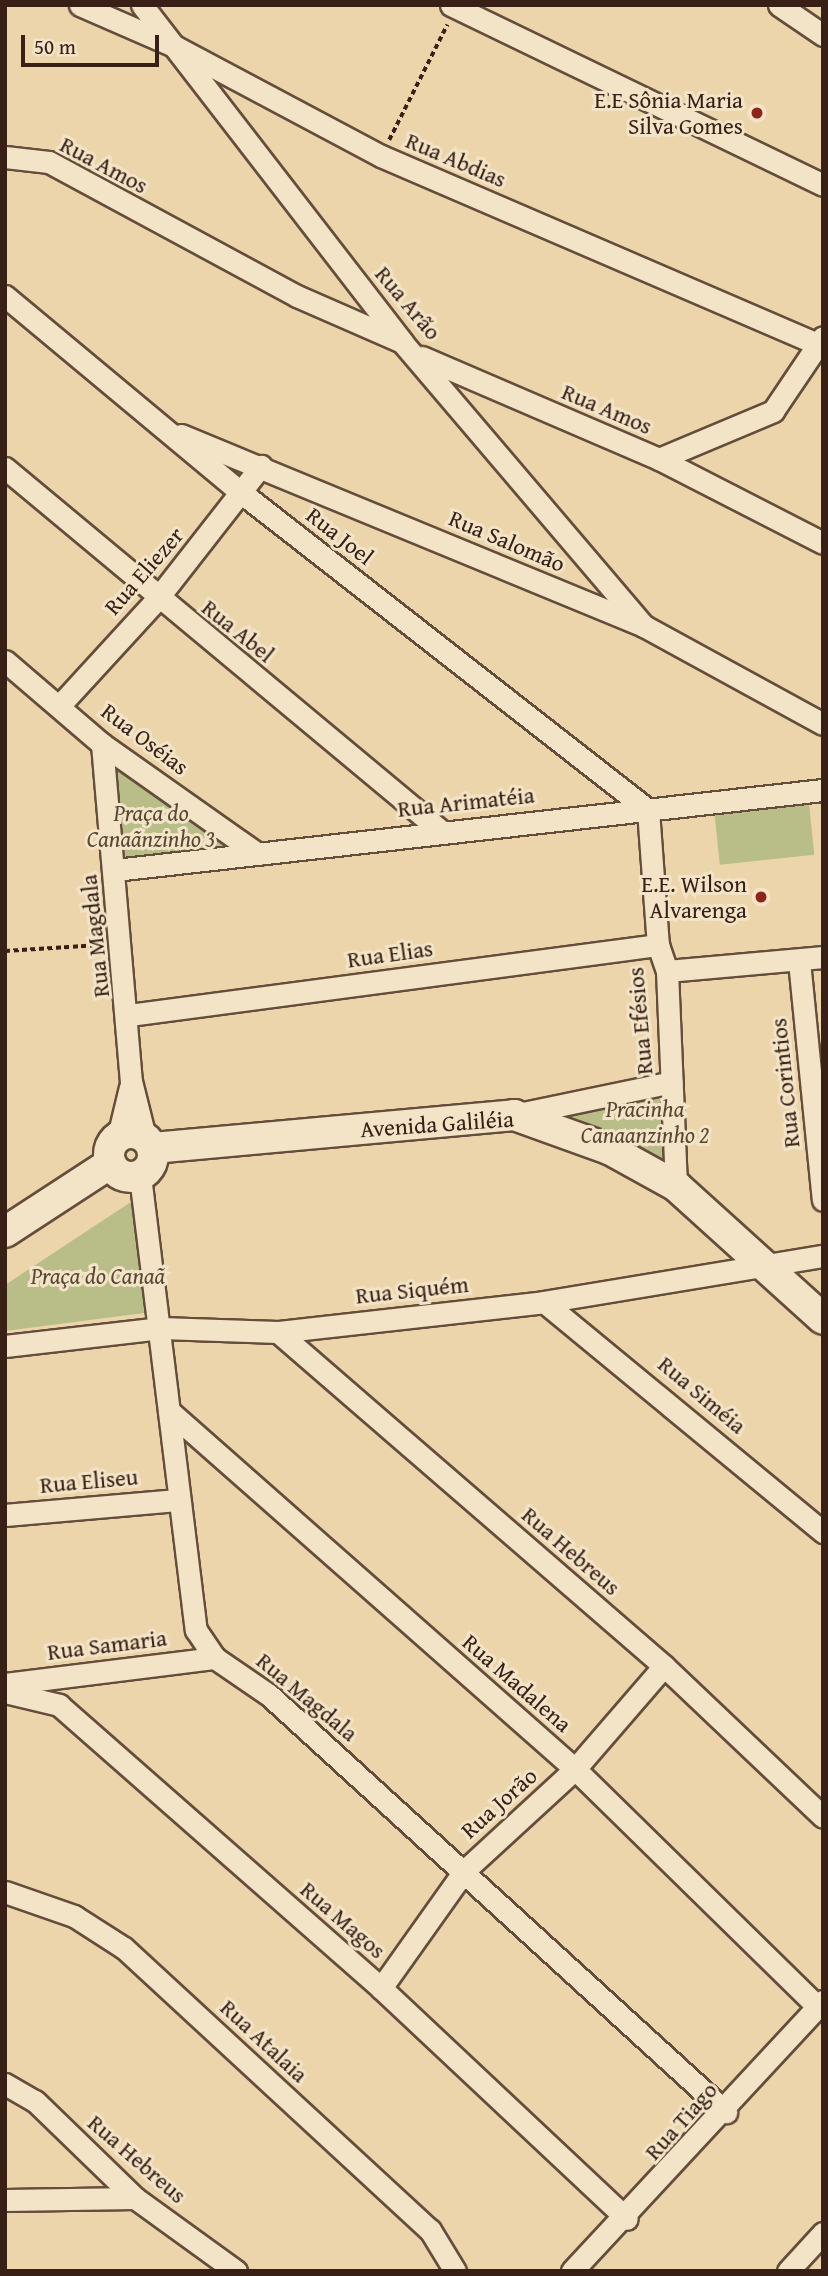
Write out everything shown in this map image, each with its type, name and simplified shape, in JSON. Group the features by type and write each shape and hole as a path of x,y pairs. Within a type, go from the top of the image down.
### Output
{"main road":[{"name":"Avenida Galiléia","path":"5,1231 132,1146 514,1115 609,1149 676,1185 823,1319"},
{"path":"132,1146 152,1165 140,1176"}],"street":[{"name":"Rua Abdias","path":"80,5 174,46 381,156 822,341"},
{"name":"Rua Arão","path":"142,5 409,348 645,626"},
{"path":"779,5 823,35"},
{"path":"456,6 823,185"},
{"name":"Rua Amos","path":"5,158 49,162 285,290 659,459 773,411 822,341"},
{"name":"Rua Joel","path":"5,296 243,494 648,810"},
{"name":"Rua Salomão","path":"161,427 645,626 823,724"},
{"path":"659,459 823,543"},
{"name":"Rua Eliezer","path":"60,705 157,599 243,494 261,467"},
{"name":"Rua Abel","path":"5,468 157,599 440,830"},
{"name":"Rua Oséias","path":"5,661 103,744 258,853"},
{"name":"Rua Magdala","path":"103,744 129,1015 132,1146"},
{"name":"Rua Arimatéia","path":"115,870 440,830 823,790"},
{"name":"Rua Efésios","path":"648,810 658,945 667,971 676,1185"},
{"name":"Rua Elias","path":"129,1015 658,945"},
{"path":"667,971 823,957"},
{"name":"Rua Corintios","path":"799,961 823,1200"},
{"path":"514,1115 673,1082"},
{"name":"Rua Magdala","path":"140,1176 161,1328 178,1500 195,1630 215,1658 270,1695 726,2112"},
{"name":"Rua Siquém","path":"5,1346 161,1328 278,1332 544,1302 823,1256"},
{"name":"Rua Siméia","path":"544,1302 823,1532"},
{"name":"Rua Hebreus","path":"278,1332 664,1666 823,1817"},
{"name":"Rua Madalena","path":"169,1411 575,1769 820,2004"},
{"name":"Rua Eliseu","path":"5,1515 178,1500"},
{"name":"Rua Samaria","path":"5,1684 215,1658"},
{"name":"Rua Jorão","path":"381,1988 464,1871 575,1769 664,1666"},
{"name":"Rua Magos","path":"5,1692 59,1705 381,1988 627,2219"},
{"name":"Rua Atalaia","path":"5,1892 75,1916 124,1948 430,2231 455,2271"},
{"name":"Rua Tiago","path":"572,2271 627,2219 726,2112 820,2004"},
{"name":"Rua Hebreus","path":"5,2084 35,2101 135,2198 236,2271"},
{"path":"5,2200 135,2198"},
{"path":"789,2271 823,2233"}],"path":[{"path":"381,156 456,6"},
{"path":"5,951 123,943"}],"green space":[{"name":"Praça do Canaãnzinho 3","path":"110,756 244,850 120,865"},
{"path":"809,804 814,855 720,865 715,814"},
{"name":"Pracinha Canaanzinho 2","path":"670,1093 671,1174 615,1134 538,1113"},
{"name":"Praça do Canaã","path":"137,1198 144,1313 5,1331 5,1285"}],"place":[{"name":"E.E Sônia Maria Silva Gomes","path":"757,113"},
{"name":"E.E. Wilson Alvarenga","path":"761,897"}]}
